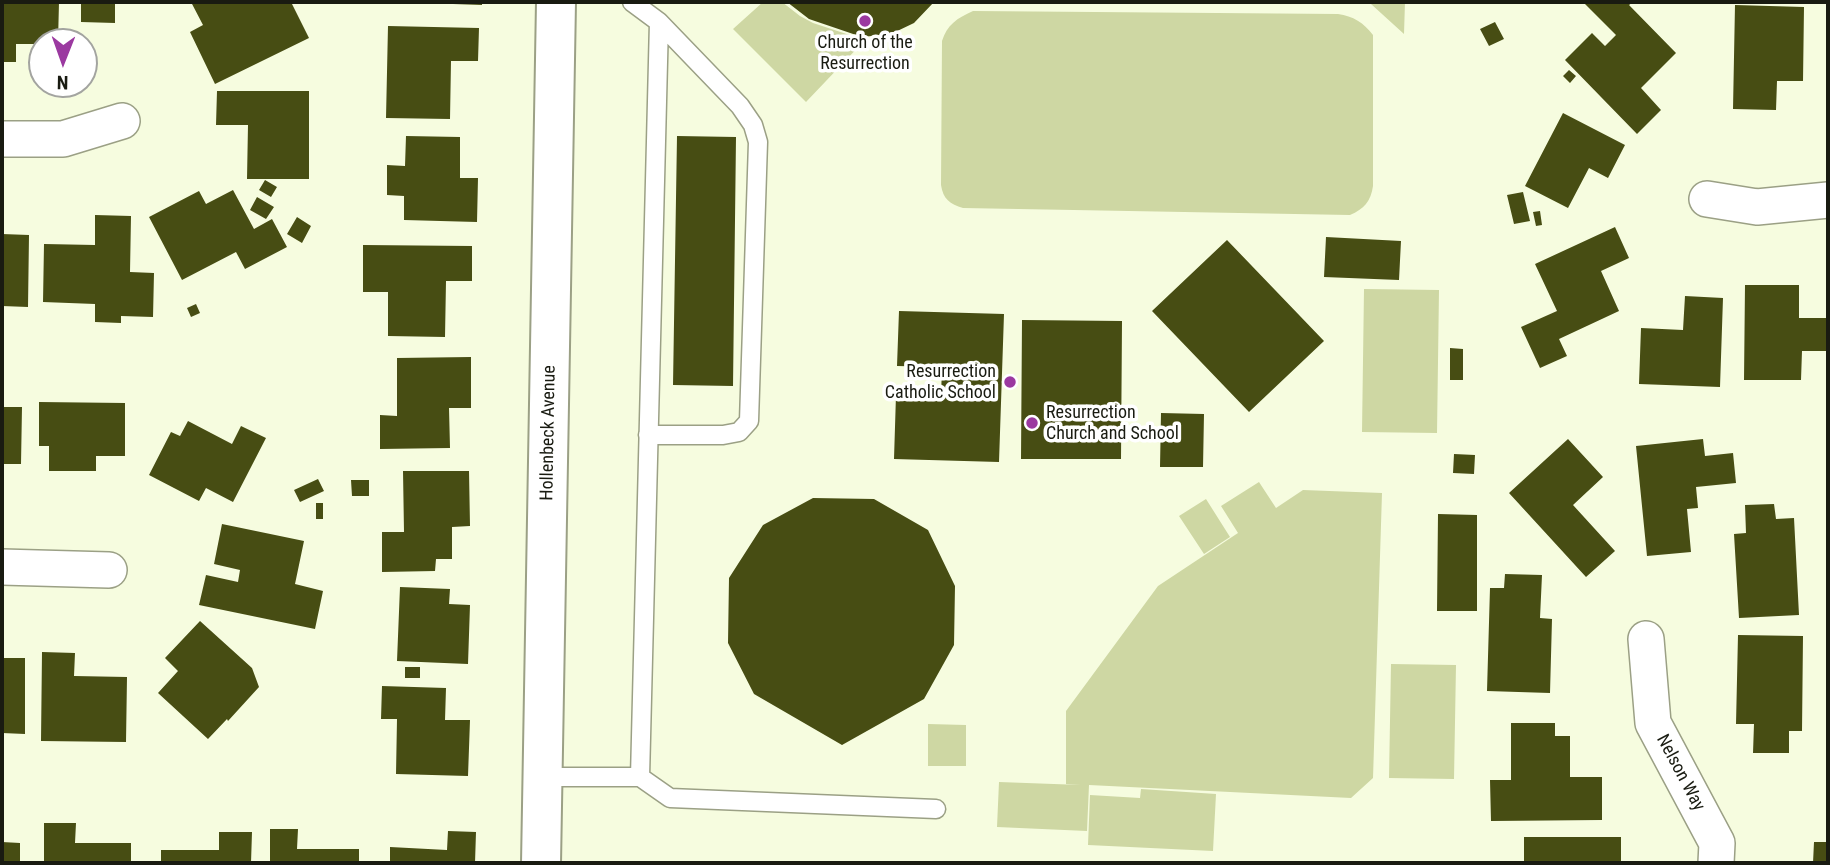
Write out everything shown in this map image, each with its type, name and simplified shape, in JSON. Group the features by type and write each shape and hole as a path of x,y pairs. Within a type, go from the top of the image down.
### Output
{"street":[{"name":"Hollenbeck Avenue","path":"541,863 556,2"},
{"path":"2,139 63,139 122,121"},
{"path":"1707,199 1757,208 1828,200"},
{"path":"2,567 109,570"},
{"name":"Nelson Way","path":"1646,639 1653,723 1717,843 1716,863"}],"lane":[{"path":"632,2 659,22 740,106 753,125 758,142 749,421 739,432 723,435 648,435"},
{"path":"640,777 659,22"},
{"path":"543,777 640,777 670,798 936,809"}],"green space":[{"path":"763,2 782,2 813,23 865,40 806,102 733,29"},
{"path":"1366,2 1405,2 1404,34 1371,4"},
{"path":"973,11 1338,14 1353,18 1373,35 1371,196 1363,207 1350,215 963,208 954,205 945,197 941,185 942,41 953,23"},
{"path":"1364,289 1439,290 1437,433 1362,432"},
{"path":"1259,482 1276,508 1303,490 1382,493 1373,778 1351,798 1089,785 1087,831 997,827 999,782 1081,785 1066,784 1066,711 1158,586 1238,533 1221,506"},
{"path":"1206,499 1230,537 1204,554 1179,516"},
{"path":"1391,664 1456,665 1454,779 1389,778"},
{"path":"928,724 966,725 966,766 928,766"},
{"path":"1141,789 1216,794 1213,851 1088,845 1090,795 1140,798"}],"building":[{"path":"2,2 59,2 58,28 28,28 28,44 16,44 16,62 2,62"},
{"path":"81,2 115,2 115,23 81,22"},
{"path":"191,2 291,2 309,38 215,84 190,32 203,25"},
{"path":"482,2 482,5 453,4"},
{"name":"Church of the Resurrection","path":"787,2 934,2 914,23 891,34 862,37 809,19"},
{"path":"1583,2 1633,2 1629,5 1676,53 1641,88 1661,110 1637,134 1565,60 1592,33 1605,46 1616,35"},
{"path":"1735,5 1804,7 1803,81 1777,81 1776,110 1733,109"},
{"path":"1495,22 1504,39 1489,46 1480,29"},
{"path":"388,26 479,28 478,61 451,61 450,119 386,118"},
{"path":"1569,70 1576,76 1570,83 1563,76"},
{"path":"217,91 309,91 309,179 247,179 248,125 216,125"},
{"path":"1563,113 1625,145 1608,178 1589,168 1568,208 1525,186"},
{"path":"406,136 460,137 460,178 478,178 477,222 404,220 404,196 387,195 387,165 405,166"},
{"path":"677,136 736,137 733,386 673,385"},
{"path":"265,180 277,187 271,197 259,190"},
{"path":"233,190 254,229 272,219 287,247 245,269 236,252 182,280 149,217 199,191 206,204"},
{"path":"1523,192 1530,221 1514,224 1507,195"},
{"path":"257,197 274,207 266,219 250,210"},
{"path":"1540,211 1542,225 1536,226 1533,212"},
{"path":"95,215 131,216 130,272 154,273 153,317 121,316 121,323 95,322 95,304 43,302 44,244 95,245"},
{"path":"297,217 311,226 302,243 287,234"},
{"path":"1615,227 1629,258 1601,271 1619,311 1559,339 1567,356 1540,368 1521,327 1557,311 1535,264"},
{"path":"2,234 29,235 28,307 2,306"},
{"path":"1326,237 1401,241 1399,280 1324,277"},
{"path":"1227,240 1324,341 1249,412 1152,311"},
{"path":"363,245 472,246 472,281 446,281 445,337 388,336 388,292 363,292"},
{"path":"1745,285 1799,285 1799,318 1828,318 1828,351 1802,351 1801,380 1744,380"},
{"path":"1685,296 1723,298 1720,387 1639,384 1641,328 1683,330"},
{"path":"196,304 200,313 191,317 187,308"},
{"path":"899,311 1004,314 999,462 894,459 896,395 941,396 942,367 897,366"},
{"path":"1022,320 1122,321 1121,459 1021,459"},
{"path":"1450,348 1463,349 1463,380 1450,380"},
{"path":"471,357 471,408 449,408 450,448 380,449 380,415 397,416 397,358"},
{"path":"39,402 125,403 125,456 96,456 96,471 49,471 49,446 39,446"},
{"path":"2,407 22,407 21,464 2,464"},
{"path":"1161,413 1204,414 1203,467 1160,467"},
{"path":"188,421 232,444 241,426 266,438 233,502 206,488 199,501 149,475 171,432 180,436"},
{"path":"1568,439 1603,477 1573,505 1615,551 1586,577 1509,493"},
{"path":"1703,439 1705,456 1733,453 1736,483 1696,487 1698,508 1687,509 1691,552 1647,556 1636,446"},
{"path":"1454,454 1475,455 1474,474 1453,473"},
{"path":"403,471 469,471 470,526 452,527 452,559 436,559 435,571 382,572 382,532 404,532"},
{"path":"318,479 324,491 300,502 294,490"},
{"path":"351,480 369,480 369,496 352,496"},
{"path":"813,498 874,499 928,530 955,586 954,645 924,699 842,745 754,694 728,643 729,578 763,525"},
{"path":"316,503 323,503 323,519 316,519"},
{"path":"1774,504 1776,519 1794,518 1799,615 1739,618 1734,534 1746,533 1745,505"},
{"path":"1438,514 1477,515 1477,611 1437,611"},
{"path":"222,524 304,541 295,584 323,591 315,629 199,605 206,575 238,582 240,570 214,564"},
{"path":"1505,574 1542,575 1540,618 1552,619 1550,693 1487,691 1490,588 1504,588"},
{"path":"400,587 450,589 449,604 470,605 468,664 397,661"},
{"path":"200,621 252,668 259,687 208,739 158,693 178,671 165,658"},
{"path":"1738,635 1803,636 1802,731 1789,731 1789,753 1753,753 1754,724 1736,724"},
{"path":"42,652 75,653 74,676 127,677 126,742 41,741"},
{"path":"2,658 25,658 25,734 2,733"},
{"path":"405,667 420,667 420,678 405,678"},
{"path":"382,686 446,688 445,720 470,720 468,776 396,774 397,719 381,719"},
{"path":"1511,723 1555,723 1555,736 1570,736 1570,777 1602,777 1602,820 1491,821 1490,780 1511,780"},
{"path":"44,823 76,823 75,843 131,843 131,863 44,863"},
{"path":"270,829 298,829 297,849 359,849 359,863 270,863"},
{"path":"448,831 476,832 475,863 390,863 390,847 447,850"},
{"path":"219,832 252,832 251,863 161,863 161,850 219,850"},
{"path":"1524,837 1621,837 1621,863 1524,863"},
{"path":"2,842 20,843 20,863 2,863"},
{"path":"1814,842 1828,842 1828,863 1813,863"}],"place":[{"name":"Church of the Resurrection","path":"865,21"},
{"name":"Resurrection Catholic School","path":"1010,382"},
{"name":"Resurrection Church and School","path":"1032,423"}]}
